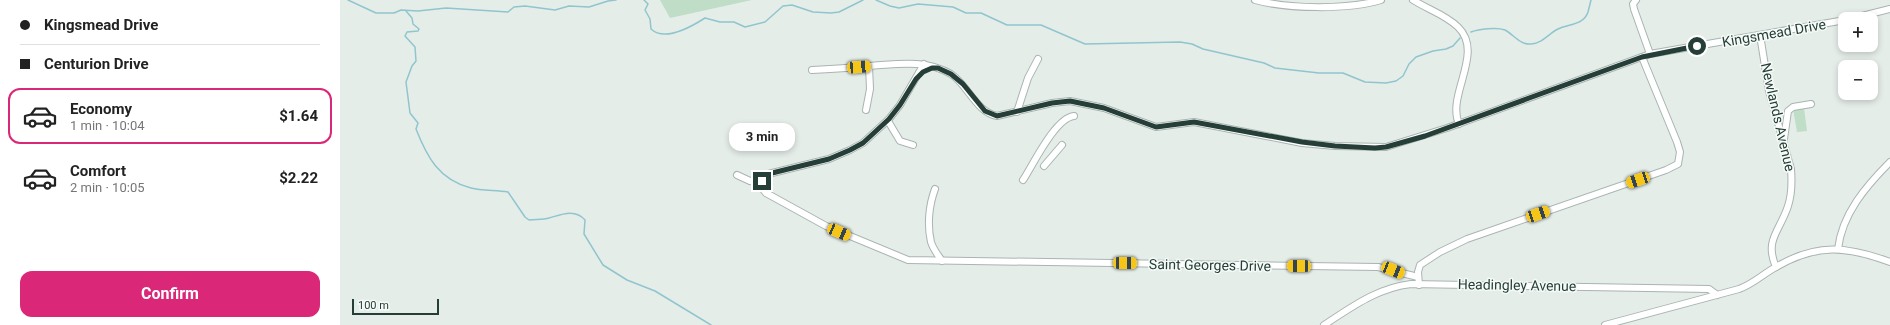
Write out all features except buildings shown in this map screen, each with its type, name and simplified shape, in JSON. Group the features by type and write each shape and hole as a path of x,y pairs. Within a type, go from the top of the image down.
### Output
{"street":[{"path":"1255,0 1274,4 1318,6 1358,5 1381,0"},
{"path":"1413,0 1458,26 1468,44 1466,64 1457,108 1457,119 1459,124"},
{"path":"1636,0 1633,4 1634,9 1650,54"},
{"path":"1878,12 1890,9"},
{"name":"Kingsmead Drive","path":"812,70 924,64 951,74 963,84 980,105 991,115 1002,116 1052,103 1070,101 1104,108 1156,127 1194,122 1302,142 1364,148 1386,147 1425,136 1650,54 1838,21"},
{"name":"Newlands Avenue","path":"1760,35 1769,91 1791,169 1791,192 1788,207 1772,241 1771,252 1776,267"},
{"path":"1419,285 1418,269 1422,262 1460,242 1666,170 1678,164 1680,152 1677,142 1642,57"},
{"path":"1018,112 1028,78 1038,59"},
{"path":"905,64 916,69 916,79"},
{"path":"760,183 768,174 829,159 863,143 888,121 900,105 924,64"},
{"path":"866,110 870,89 869,66"},
{"path":"916,79 928,70 938,68"},
{"path":"1783,142 1788,111 1793,107 1810,104"},
{"path":"1023,180 1054,131 1064,120 1074,116"},
{"path":"888,121 900,142 913,145"},
{"path":"1044,166 1062,145"},
{"path":"1838,249 1842,226 1850,212 1868,187 1890,162"},
{"name":"Saint Georges Drive","path":"737,175 750,181 760,183 761,187 766,193 826,226 908,260 1378,267 1418,277"},
{"path":"935,189 930,208 930,235 931,242 942,261"},
{"path":"1605,325 1746,286 1776,267 1815,252 1838,249 1861,252 1890,262"},
{"name":"Headingley Avenue","path":"1324,325 1382,290 1401,286 1709,288 1717,295"}],"green space":[{"path":"660,0 752,0 670,18"},
{"path":"1804,108 1807,131 1797,132 1793,109"}],"waterway":[{"path":"348,0 376,13 394,13 401,10 418,11 446,8 508,12 514,7 525,6 555,10 569,6 589,7 616,0"},
{"path":"644,0 648,4 645,10 650,19 651,29 657,33 663,34 678,32 705,18 720,22 734,22 745,27 765,22 783,6 792,5 813,12 831,13 839,12 863,0"},
{"path":"876,0 899,8 918,4 953,7 966,13 981,13 1007,25 1041,25 1085,44 1180,42 1192,44 1203,49 1264,63 1275,68 1319,73 1343,73 1365,82 1386,83 1396,81 1403,76 1409,64 1416,57 1453,46 1460,38"},
{"path":"1471,32 1488,29 1502,29 1524,43 1535,43 1542,40 1554,31 1562,27 1575,24 1583,19 1588,12 1591,0"},
{"path":"406,11 412,18 413,24 419,29 418,31 407,32 405,36 415,47 416,61 412,66 406,82 410,113 418,123 416,129 425,149 442,173 450,179 471,188 508,192 525,217 529,220 547,219 567,213 581,216 585,220 584,234 603,265 627,280 655,291 711,325"}],"route":[{"path":"762,181 768,174 829,159 863,143 889,119 900,105 916,79 923,72 932,68 938,68 951,74 963,84 985,111 991,115 1002,116 1052,103 1070,101 1104,108 1156,127 1174,126 1194,122 1207,123 1302,142 1335,146 1375,148 1386,147 1425,136 1642,57 1660,52 1697,46"}]}
